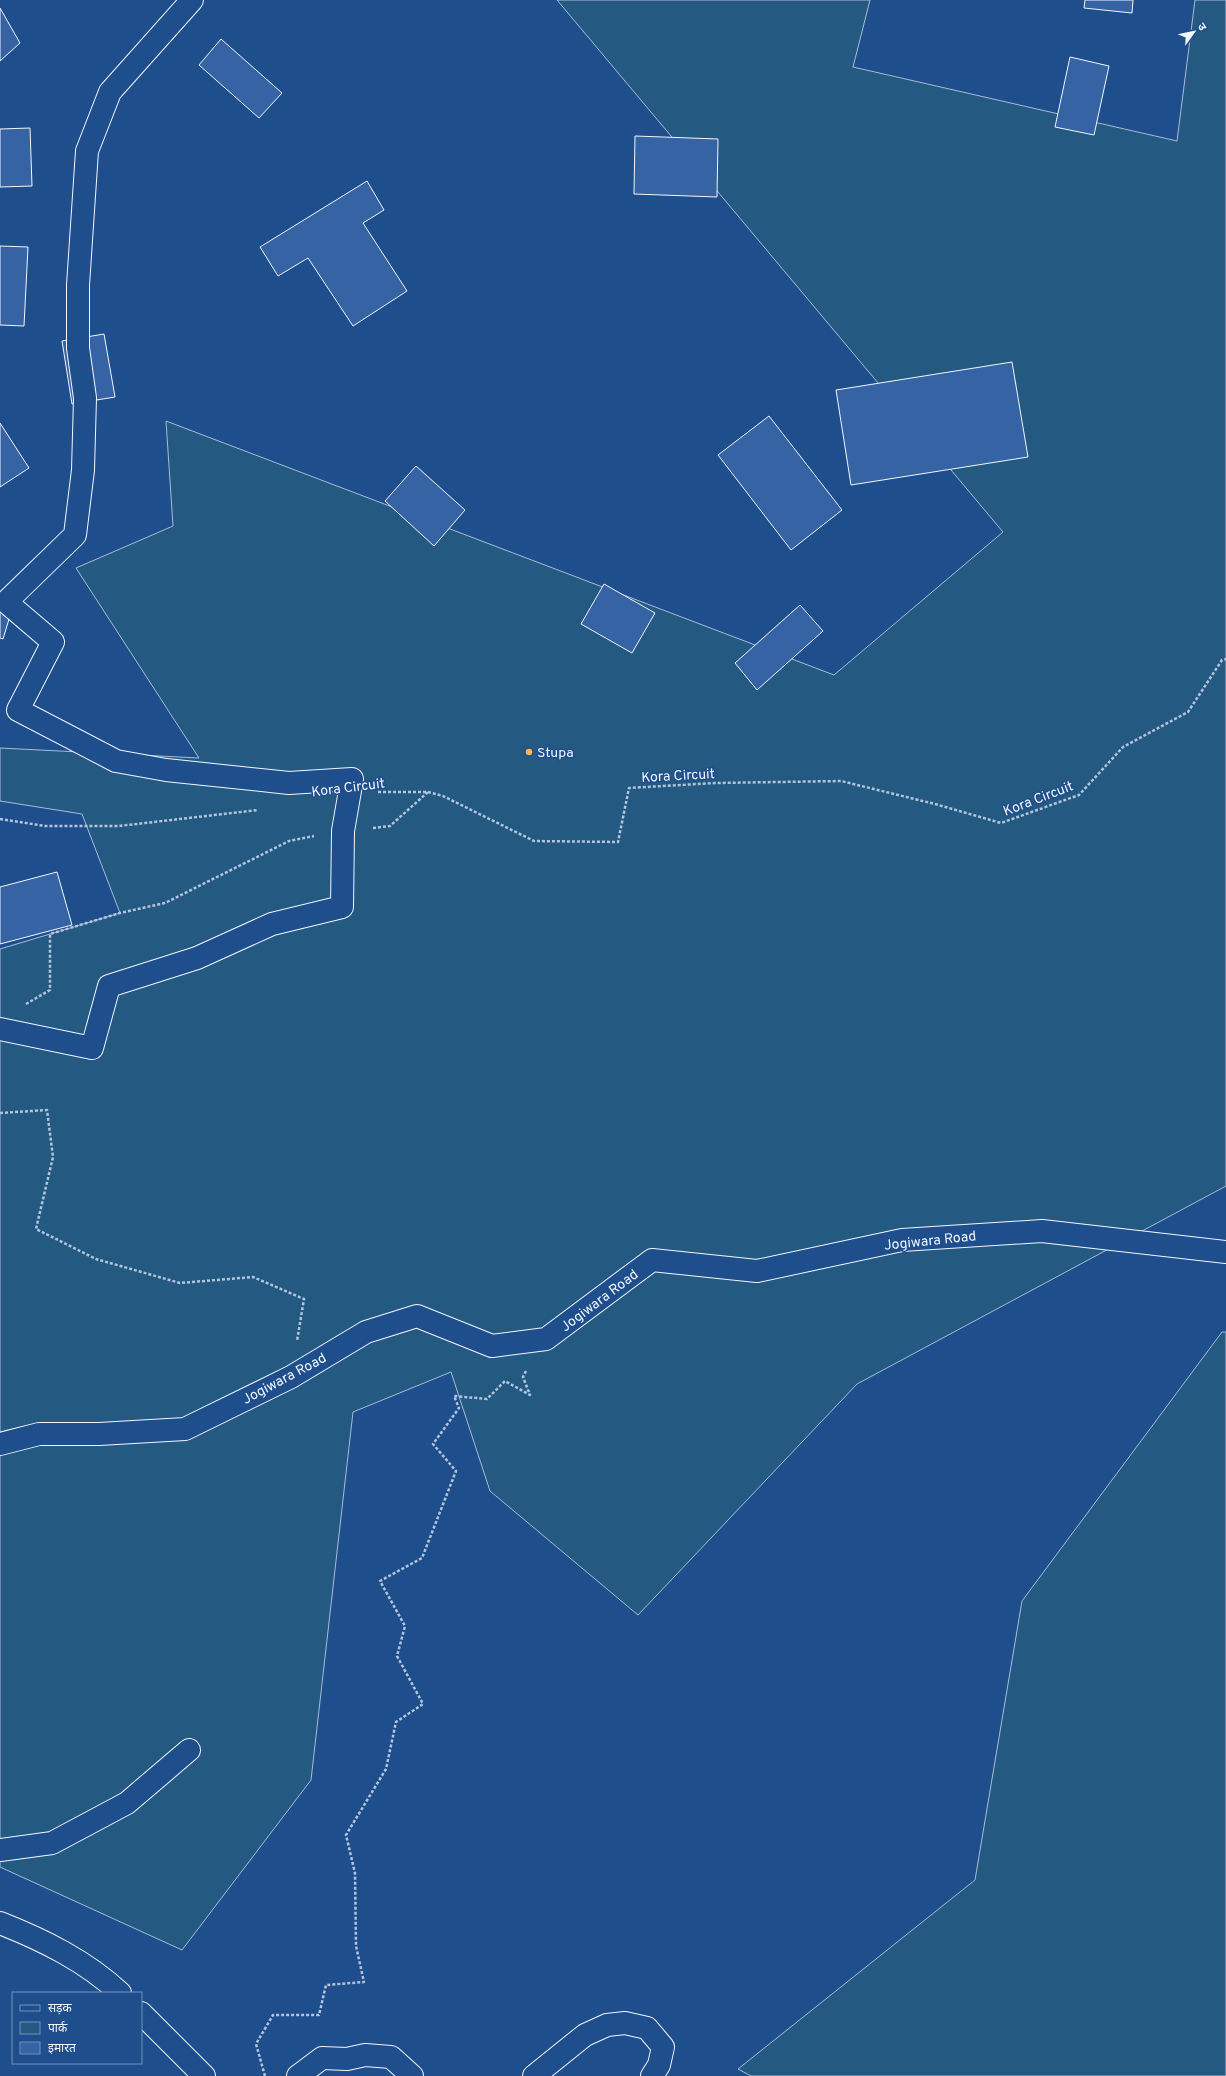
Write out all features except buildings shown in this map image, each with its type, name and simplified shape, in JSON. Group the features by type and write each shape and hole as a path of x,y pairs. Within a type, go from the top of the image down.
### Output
{"street":[{"path":"0,1029 92,1048 109,986 197,958 272,924 342,907 343,831 352,779 289,783 166,770 116,760 18,710 53,642 6,602 75,535 84,470 85,398 78,348 78,285 88,151 110,92 192,0"},
{"name":"Jogiwara Road","path":"0,1444 39,1434 99,1434 185,1429 291,1378 366,1332 417,1316 492,1346 546,1339 652,1260 758,1271 902,1240 1042,1231 1226,1252"},
{"path":"0,1850 52,1843 127,1803 189,1750"},
{"path":"0,1924 35,1937 101,1975 119,1992"},
{"path":"142,2014 204,2076"},
{"path":"534,2076 585,2035 608,2024 625,2023 647,2028 663,2047 659,2065 652,2076"},
{"path":"298,2076 322,2058 347,2059 364,2055 391,2057 412,2076"}],"path":[{"name":"Kora Circuit","path":"372,793 428,792 443,796 534,841 618,842 629,788 715,783 841,781 935,804 1001,823 1079,795 1123,748 1188,712 1222,660 1226,659"},
{"path":"25,1005 50,990 50,934 120,913 166,903 289,841 343,831 390,826 428,792"},
{"path":"0,819 45,826 118,826 260,810"},
{"path":"0,1113 47,1110 53,1157 36,1229 96,1259 180,1283 253,1277 304,1299 291,1378"},
{"path":"265,2076 256,2044 273,2015 319,2015 326,1984 364,1982 356,1946 355,1873 346,1835 386,1769 396,1722 423,1704 397,1656 405,1626 380,1581 422,1558 456,1471 433,1444 460,1408 454,1396 487,1398 505,1381 530,1395 523,1377 529,1364"}],"green space":[{"path":"557,0 870,0 853,67 1177,141 1195,0 1226,0 1226,1186 857,1384 638,1615 490,1491 451,1372 353,1412 311,1780 182,1950 0,1867 0,949 120,913 82,814 0,801 0,748 199,758 76,568 173,526 166,421 834,675 1003,532"},
{"path":"1222,1332 1226,1332 1226,2076 751,2076 738,2069 975,1880 1022,1601"}],"place":[{"name":"Stupa","path":"529,752"}]}
